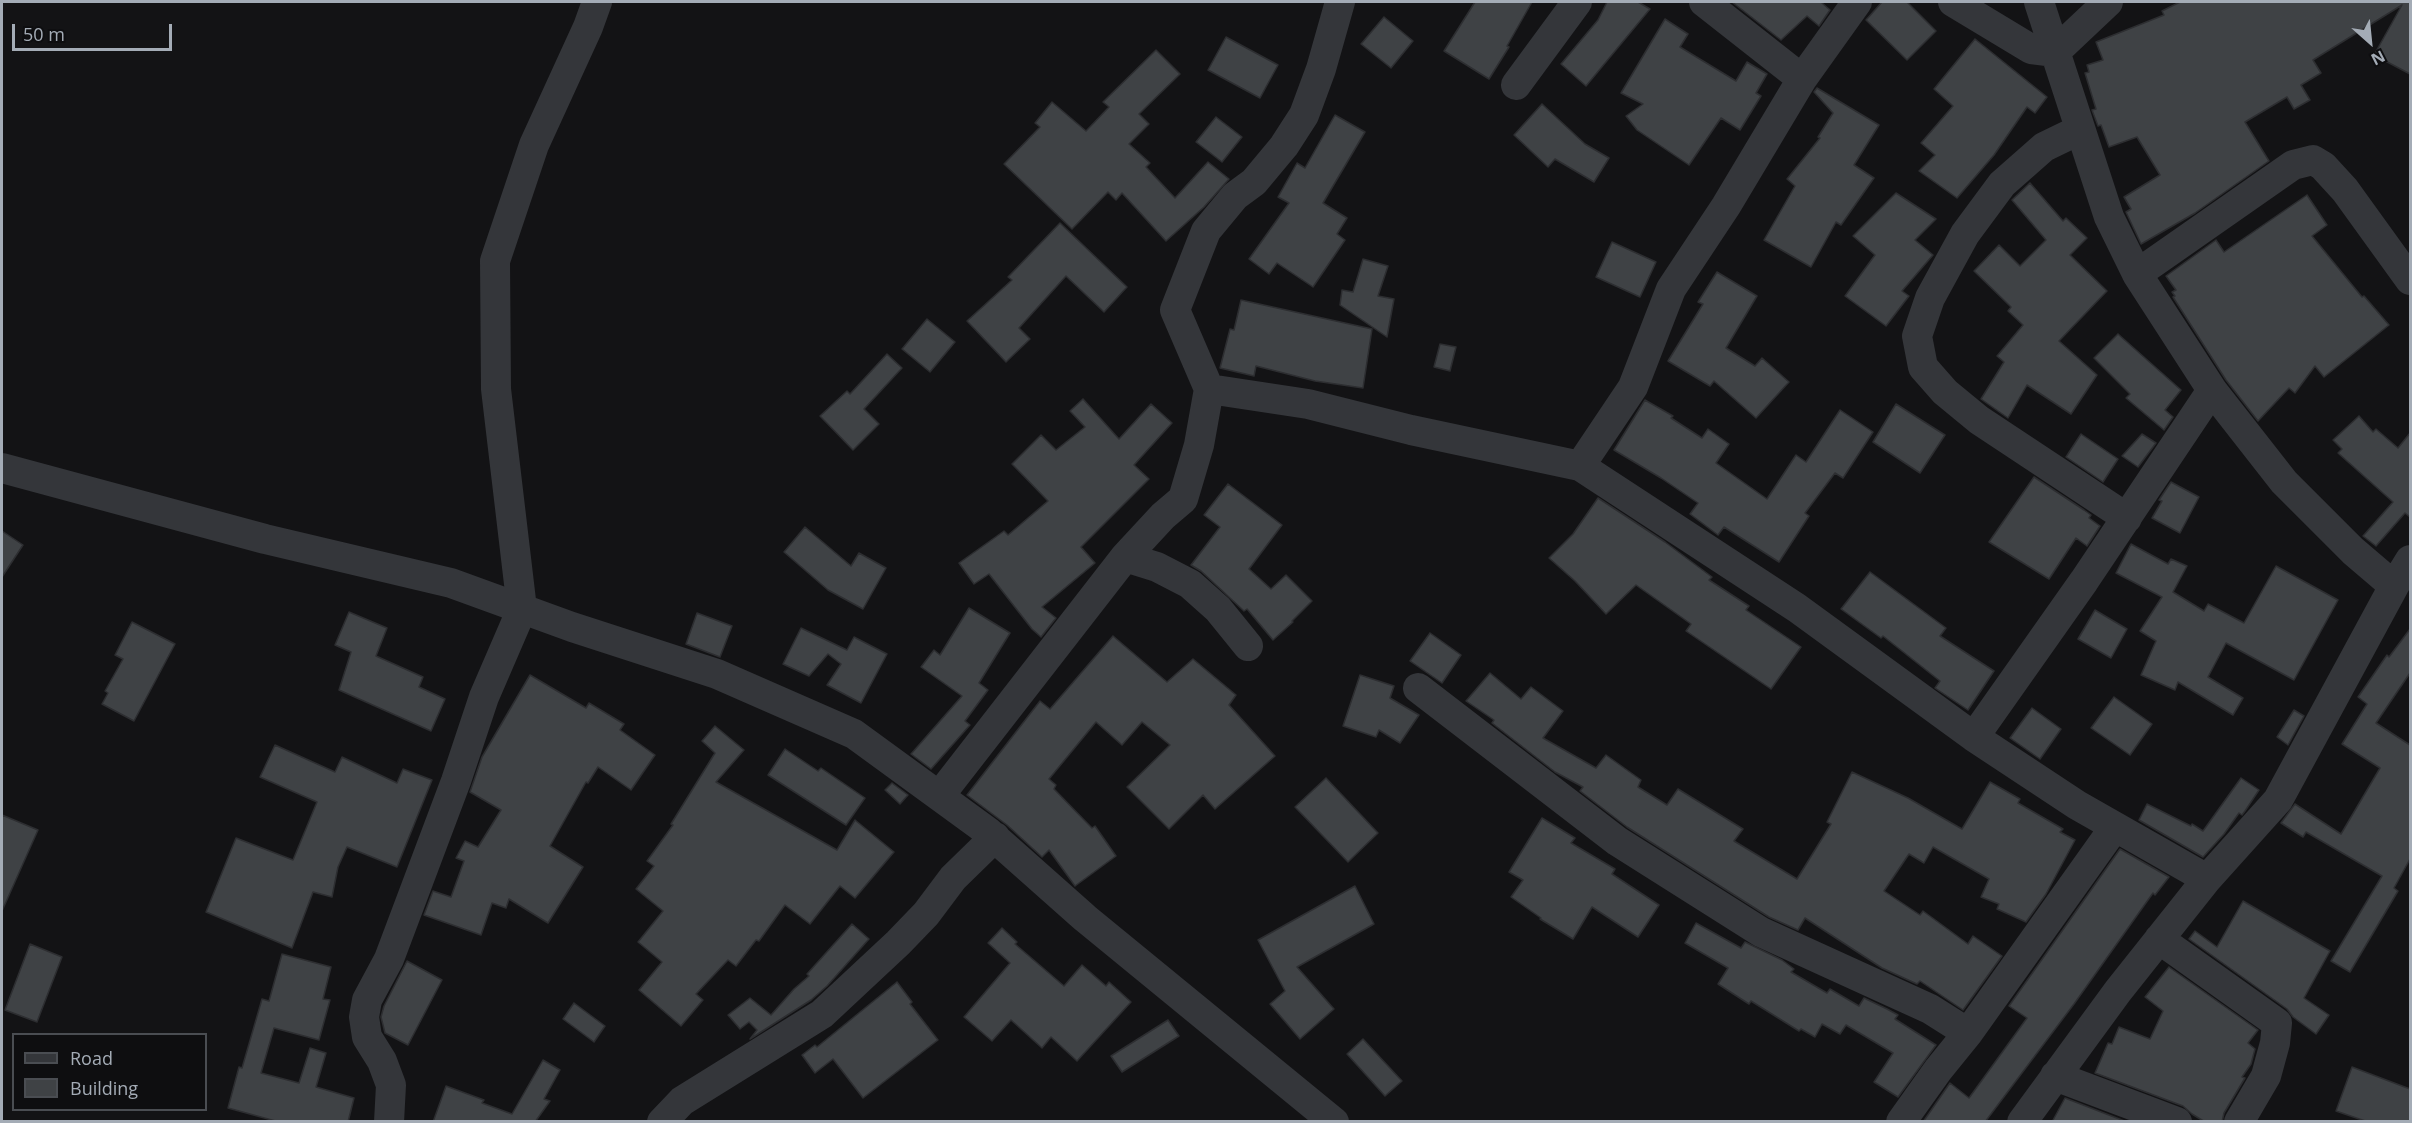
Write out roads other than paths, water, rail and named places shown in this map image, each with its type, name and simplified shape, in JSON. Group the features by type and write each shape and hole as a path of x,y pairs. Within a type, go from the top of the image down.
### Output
{"street":[{"path":"388,1122 391,1085 382,1061 367,1037 364,1017 367,1000 389,959 456,781 484,697 522,609 496,389 495,261 534,146 597,2"},
{"path":"940,795 1125,557 1163,516 1183,499 1199,445 1209,389 1175,310 1206,231 1235,196 1254,182 1284,146 1304,115 1321,69 1340,2"},
{"path":"1516,85 1577,2"},
{"path":"1704,2 1802,79"},
{"path":"1580,466 1633,387 1671,289 1726,206 1802,79 1857,2"},
{"path":"1953,2 2031,50 2055,52 2108,2"},
{"path":"2039,2 2109,217 2137,274 2212,390 2283,482 2353,551 2394,586"},
{"path":"2079,130 2044,147 2002,183 1965,234 1930,298 1917,336 1923,367 1945,392 1979,420 2127,518"},
{"path":"2137,274 2293,165 2313,160 2323,166 2345,190 2410,280"},
{"path":"1209,389 1308,404 1411,430 1580,466 1797,608 1974,737 2114,828 2207,879"},
{"path":"1974,737 2127,518 2212,390"},
{"path":"2,468 265,539 451,583 717,674 854,734 995,837 1009,853 1085,918 1334,1122"},
{"path":"1125,557 1157,567 1190,584 1218,609 1248,646"},
{"path":"2022,1122 2159,939 2207,879 2278,800 2410,560"},
{"path":"1418,688 1617,841 1761,932 1930,1010 1968,1034"},
{"path":"1901,1122 1938,1070 1968,1034 2114,828"},
{"path":"662,1122 682,1101 822,1014 898,943 926,914 953,878 995,837"},
{"path":"2159,939 2277,1023 2275,1043 2266,1076 2239,1122"},
{"path":"2055,1076 2177,1122"}]}
